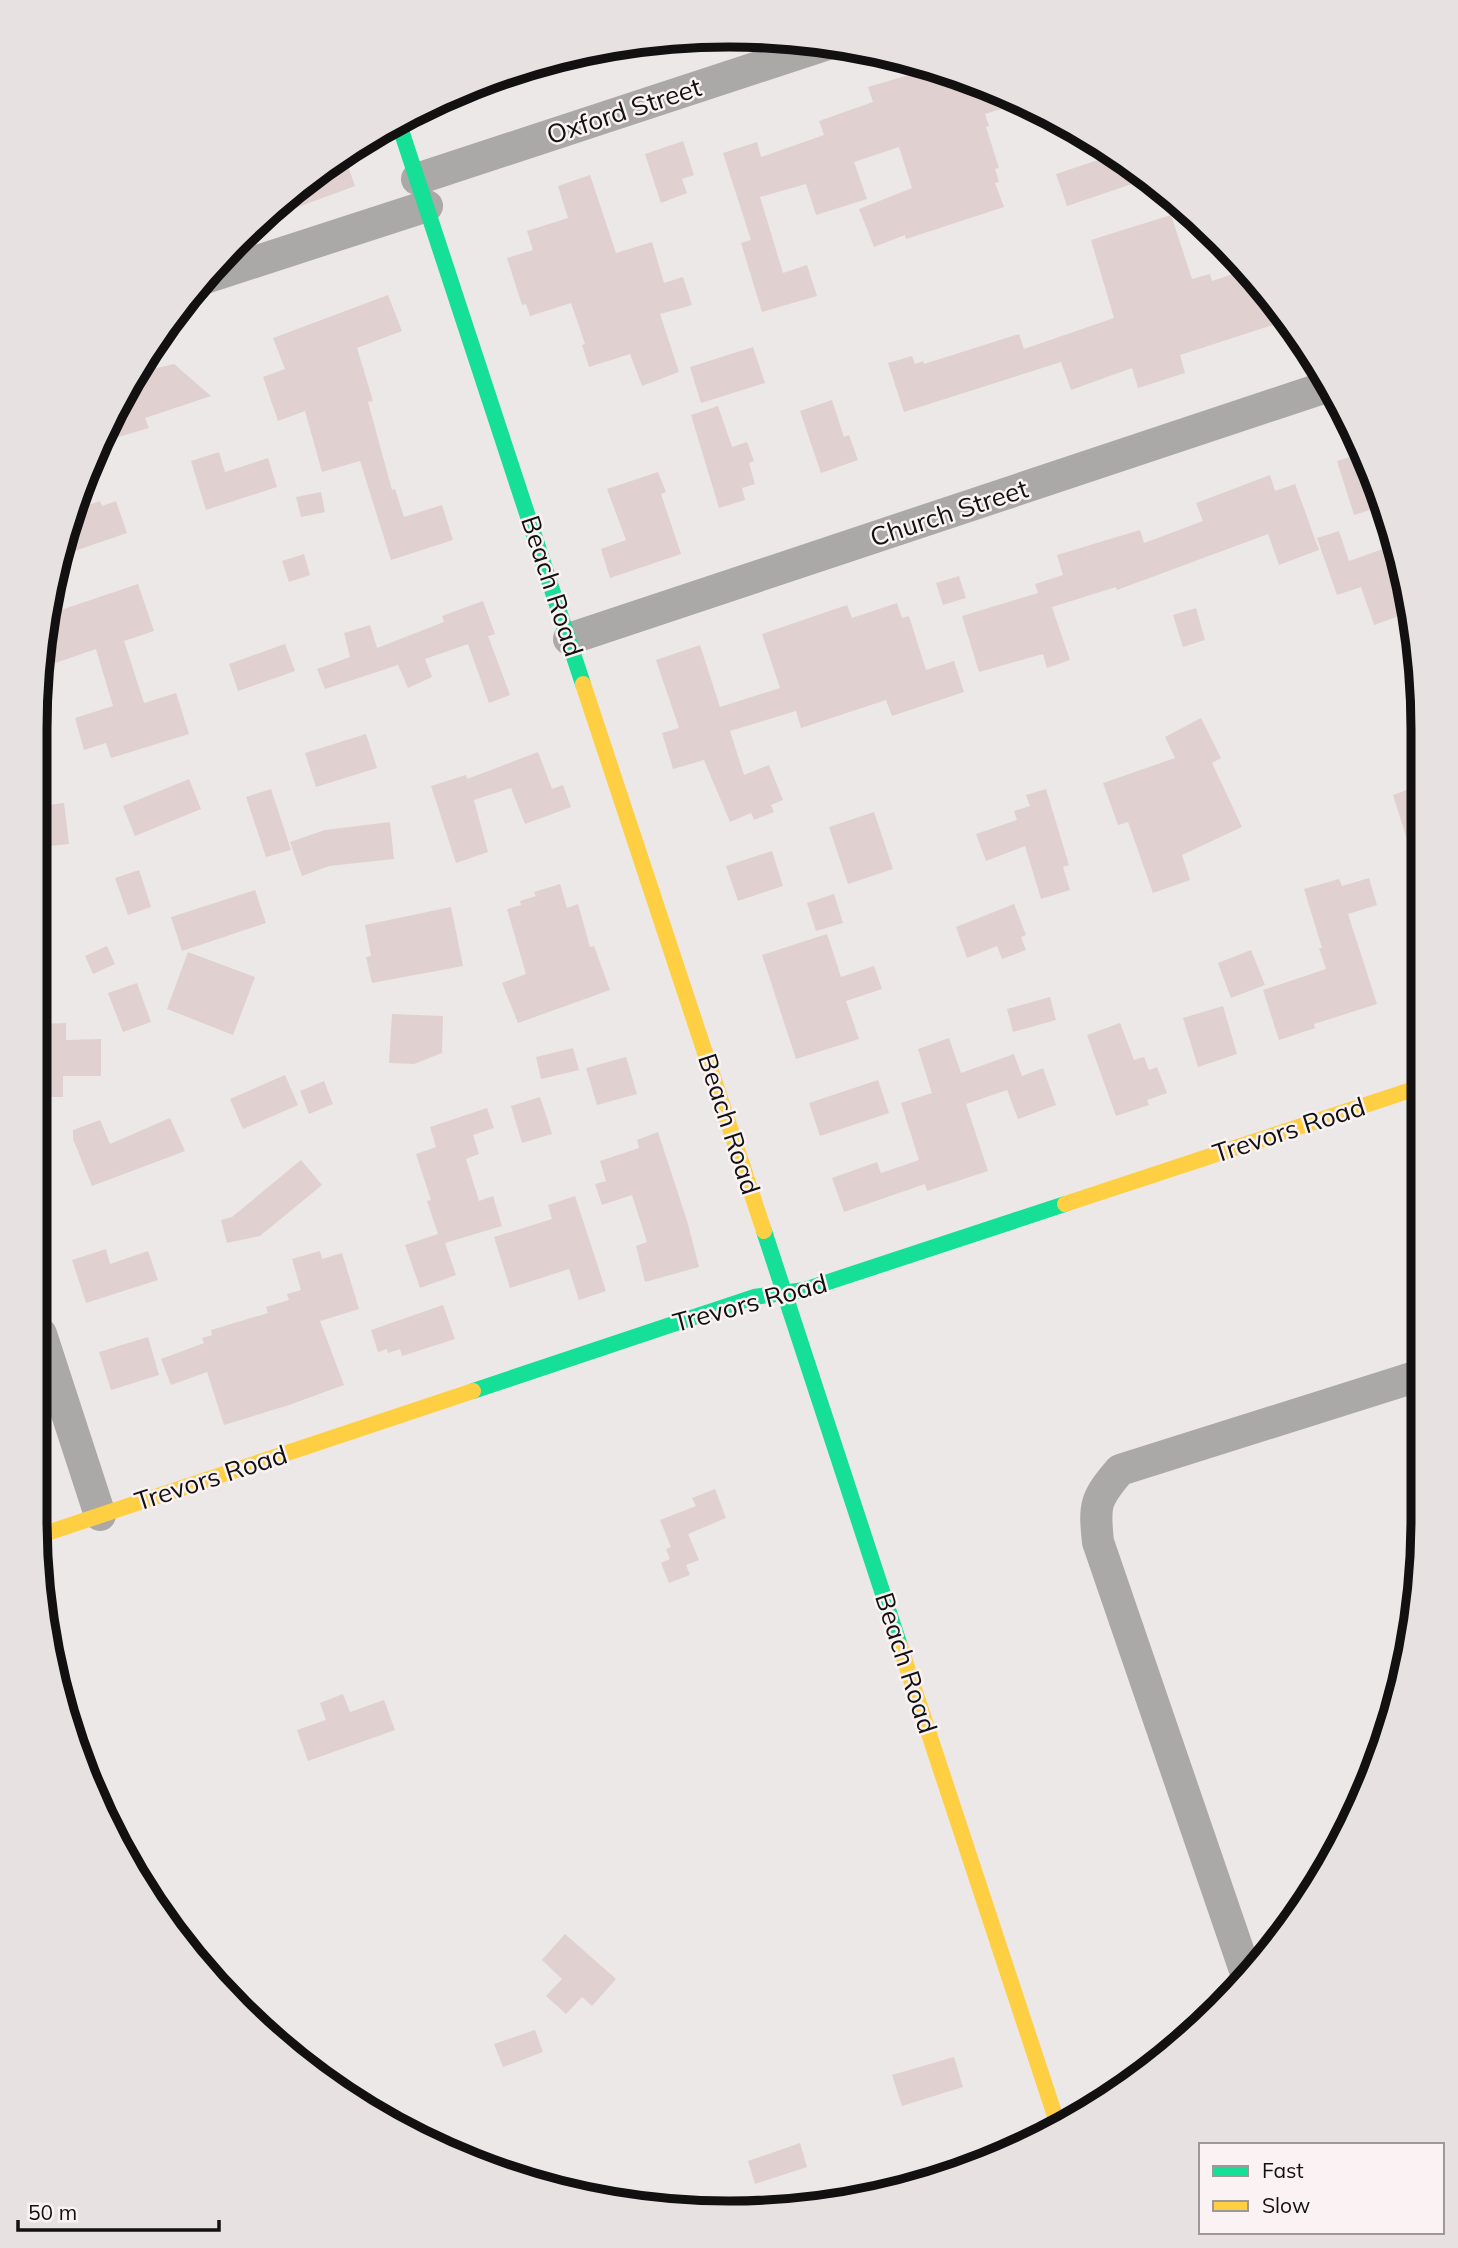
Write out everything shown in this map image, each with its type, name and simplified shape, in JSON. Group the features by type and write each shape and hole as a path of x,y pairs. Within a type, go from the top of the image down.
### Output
{"street":[{"name":"Oxford Street","path":"225,270 422,193 807,52"},
{"name":"Beach Road","path":"402,132 1055,2117"},
{"name":"Church Street","path":"569,639 1320,389"},
{"name":"Trevors Road","path":"48,1533 754,1297 804,1290 1411,1090"},
{"path":"47,1352 100,1515"},
{"path":"1244,1967 1098,1542 1094,1510 1104,1489 1120,1471 1411,1378"}],"building":[{"path":"915,73 936,79 938,85 948,83 1007,107 985,114 989,126 986,127 999,168 995,169 999,182 995,183 1004,207 906,239 905,235 874,247 859,209 912,188 899,147 854,162 867,199 816,215 806,184 760,197 783,273 807,265 817,296 762,312 741,243 751,240 723,153 757,142 761,157 824,135 819,121 873,102 868,87"},
{"path":"683,141 694,175 682,179 687,193 661,203 645,154"},
{"path":"1096,155 1136,183 1067,206 1056,174 1098,160"},
{"path":"347,164 355,186 283,212"},
{"path":"590,175 616,253 652,242 664,283 683,277 692,305 660,314 679,372 642,386 630,354 589,367 582,345 585,344 571,303 530,316 526,304 522,305 507,258 533,250 527,231 568,218 558,186"},
{"path":"1171,215 1192,279 1210,274 1212,281 1236,273 1271,315 1273,325 1180,355 1185,373 1138,388 1132,368 1071,390 1061,362 904,412 888,363 912,356 915,364 923,361 924,364 1019,334 1024,349 1114,318 1091,240"},
{"path":"388,295 402,331 357,348 373,401 368,402 392,490 395,489 404,517 442,505 453,540 391,560 360,461 322,472 305,411 278,421 263,377 285,369 273,338"},
{"path":"753,347 765,383 701,403 690,367"},
{"path":"174,364 211,396 145,418 149,428 113,439 139,388 150,370"},
{"path":"832,400 844,437 849,435 858,460 821,473 800,411"},
{"path":"718,406 732,447 747,442 754,461 749,463 755,484 742,488 745,500 719,508 691,415"},
{"path":"219,452 225,472 268,458 277,487 206,510 191,461"},
{"path":"1353,456 1374,509 1354,515 1337,461"},
{"path":"658,472 666,492 661,494 681,554 610,578 601,549 626,540 607,489"},
{"path":"1270,475 1275,491 1295,484 1319,550 1279,565 1268,534 1117,590 1116,587 1052,607 1070,660 1047,668 1043,654 979,672 962,616 1038,593 1035,584 1063,575 1057,555 1140,530 1144,543 1203,521 1196,503"},
{"path":"321,492 325,512 301,517 296,497"},
{"path":"100,501 102,506 116,501 127,533 70,553 84,506"},
{"path":"1339,531 1349,561 1386,548 1401,615 1374,625 1361,587 1337,595 1317,538"},
{"path":"304,554 310,575 289,582 282,561"},
{"path":"959,576 966,598 943,605 936,583"},
{"path":"138,584 154,631 124,641 144,703 176,693 189,734 111,758 106,743 84,750 75,718 113,706 96,649 51,665 58,611"},
{"path":"483,601 495,634 488,636 510,695 489,703 468,644 425,659 432,677 408,688 398,665 325,689 317,669 350,657 344,633 370,625 377,648 444,622 442,616"},
{"path":"897,603 902,618 909,616 926,670 954,661 964,692 892,716 886,700 801,728 796,711 730,731 744,775 769,765 783,800 771,805 774,812 754,820 751,813 730,822 704,760 673,769 662,733 679,728 656,660 700,645 720,707 780,688 762,634 847,605 852,618"},
{"path":"1196,608 1205,640 1183,647 1173,615"},
{"path":"285,644 295,671 238,691 229,664"},
{"path":"1201,718 1221,758 1212,763 1242,827 1182,855 1190,880 1153,893 1128,822 1118,825 1103,783 1175,758 1165,737"},
{"path":"366,734 377,768 316,787 305,753"},
{"path":"538,752 552,789 563,785 571,807 525,824 511,788 474,800 488,852 456,863 431,786 466,775 467,779"},
{"path":"189,779 201,809 135,836 123,806"},
{"path":"271,789 291,850 266,857 246,797"},
{"path":"1046,789 1069,865 1063,867 1070,890 1041,899 1025,846 986,861 976,834 1017,820 1014,811 1030,806 1026,795"},
{"path":"1411,789 1411,852 1393,795"},
{"path":"64,803 69,844 47,846 47,805"},
{"path":"874,812 893,869 848,884 829,827"},
{"path":"390,822 394,859 329,866 302,876 290,842 325,830"},
{"path":"772,851 783,886 738,901 726,866"},
{"path":"139,870 151,907 128,915 115,878"},
{"path":"1369,878 1377,905 1348,914 1377,1004 1314,1024 1315,1028 1279,1040 1263,990 1326,969 1304,889 1339,879 1342,886"},
{"path":"560,884 567,908 578,904 590,947 594,946 610,990 518,1023 502,983 526,974 507,909 536,896 534,892"},
{"path":"255,890 266,923 182,951 171,917"},
{"path":"834,894 843,923 816,931 807,903"},
{"path":"1014,904 1026,935 1021,937 1026,950 1002,959 997,946 967,958 956,927"},
{"path":"451,907 463,966 372,983 366,957 371,956 365,925"},
{"path":"827,934 841,977 874,966 882,989 846,1001 859,1039 796,1059 762,955"},
{"path":"107,946 115,964 93,974 85,956"},
{"path":"1251,950 1265,985 1231,998 1218,963"},
{"path":"188,952 255,977 233,1035 167,1009"},
{"path":"137,983 151,1022 123,1032 108,993"},
{"path":"1050,997 1056,1020 1013,1032 1007,1009"},
{"path":"1223,1006 1237,1054 1198,1067 1183,1018"},
{"path":"392,1014 443,1016 442,1053 414,1064 389,1063"},
{"path":"66,1023 66,1040 101,1039 101,1076 63,1076 63,1097 47,1097 47,1024"},
{"path":"1120,1023 1134,1060 1144,1057 1149,1070 1157,1067 1167,1093 1147,1100 1149,1105 1116,1116 1087,1035"},
{"path":"949,1038 961,1073 1014,1054 1022,1076 1043,1068 1056,1105 1018,1119 1007,1090 966,1104 988,1171 927,1191 925,1184 844,1212 832,1178 877,1162 881,1173 919,1160 901,1103 932,1093 918,1049"},
{"path":"573,1048 579,1070 541,1079 536,1057"},
{"path":"626,1057 637,1094 597,1105 586,1068"},
{"path":"285,1075 298,1105 243,1129 230,1099"},
{"path":"878,1080 889,1113 820,1136 809,1103"},
{"path":"324,1081 333,1104 309,1114 300,1091"},
{"path":"540,1097 552,1134 522,1143 511,1106"},
{"path":"487,1108 494,1128 473,1135 479,1154 466,1159 479,1201 493,1196 502,1226 445,1243 456,1275 420,1288 405,1245 438,1234 427,1201 431,1200 416,1154 436,1147 430,1127"},
{"path":"170,1118 185,1151 92,1186 73,1139 73,1130 100,1120 110,1144"},
{"path":"658,1132 699,1267 645,1282 636,1246 647,1242 632,1195 602,1205 595,1184 606,1181 600,1161 639,1148 637,1140"},
{"path":"301,1160 322,1185 260,1236 227,1243 221,1220 232,1217"},
{"path":"575,1196 606,1291 579,1300 569,1269 510,1288 494,1237 552,1219 548,1205"},
{"path":"106,1249 110,1264 148,1251 158,1280 86,1303 72,1260"},
{"path":"320,1251 322,1259 342,1253 359,1309 320,1321 344,1385 224,1425 207,1372 171,1385 161,1359 204,1343 202,1338 212,1335 211,1330 268,1313 266,1307 289,1300 287,1294 301,1290 292,1259"},
{"path":"443,1305 455,1339 402,1356 400,1349 388,1353 387,1349 378,1352 371,1330"},
{"path":"148,1337 159,1375 111,1390 99,1352"},
{"path":"715,1489 726,1518 688,1534 699,1560 686,1565 690,1575 669,1583 661,1563 670,1559 666,1549 671,1547 660,1520 696,1506 692,1498"},
{"path":"343,1694 350,1712 384,1700 395,1730 308,1761 297,1730 326,1720 320,1703"},
{"path":"565,1934 616,1979 592,2006 582,1997 566,2014 546,1996 562,1979 542,1960"},
{"path":"535,2030 543,2052 503,2067 494,2044"},
{"path":"954,2057 963,2087 902,2106 892,2075"},
{"path":"800,2143 807,2167 755,2184 748,2161"}],"traffic: fast":[{"path":"402,132 583,684"},
{"path":"473,1391 754,1297 804,1290 1065,1204"},
{"path":"764,1231 900,1646"}],"traffic: slow":[{"path":"583,684 764,1231"},
{"path":"1065,1204 1411,1090"},
{"path":"48,1533 473,1391"},
{"path":"900,1646 1055,2117"}]}
